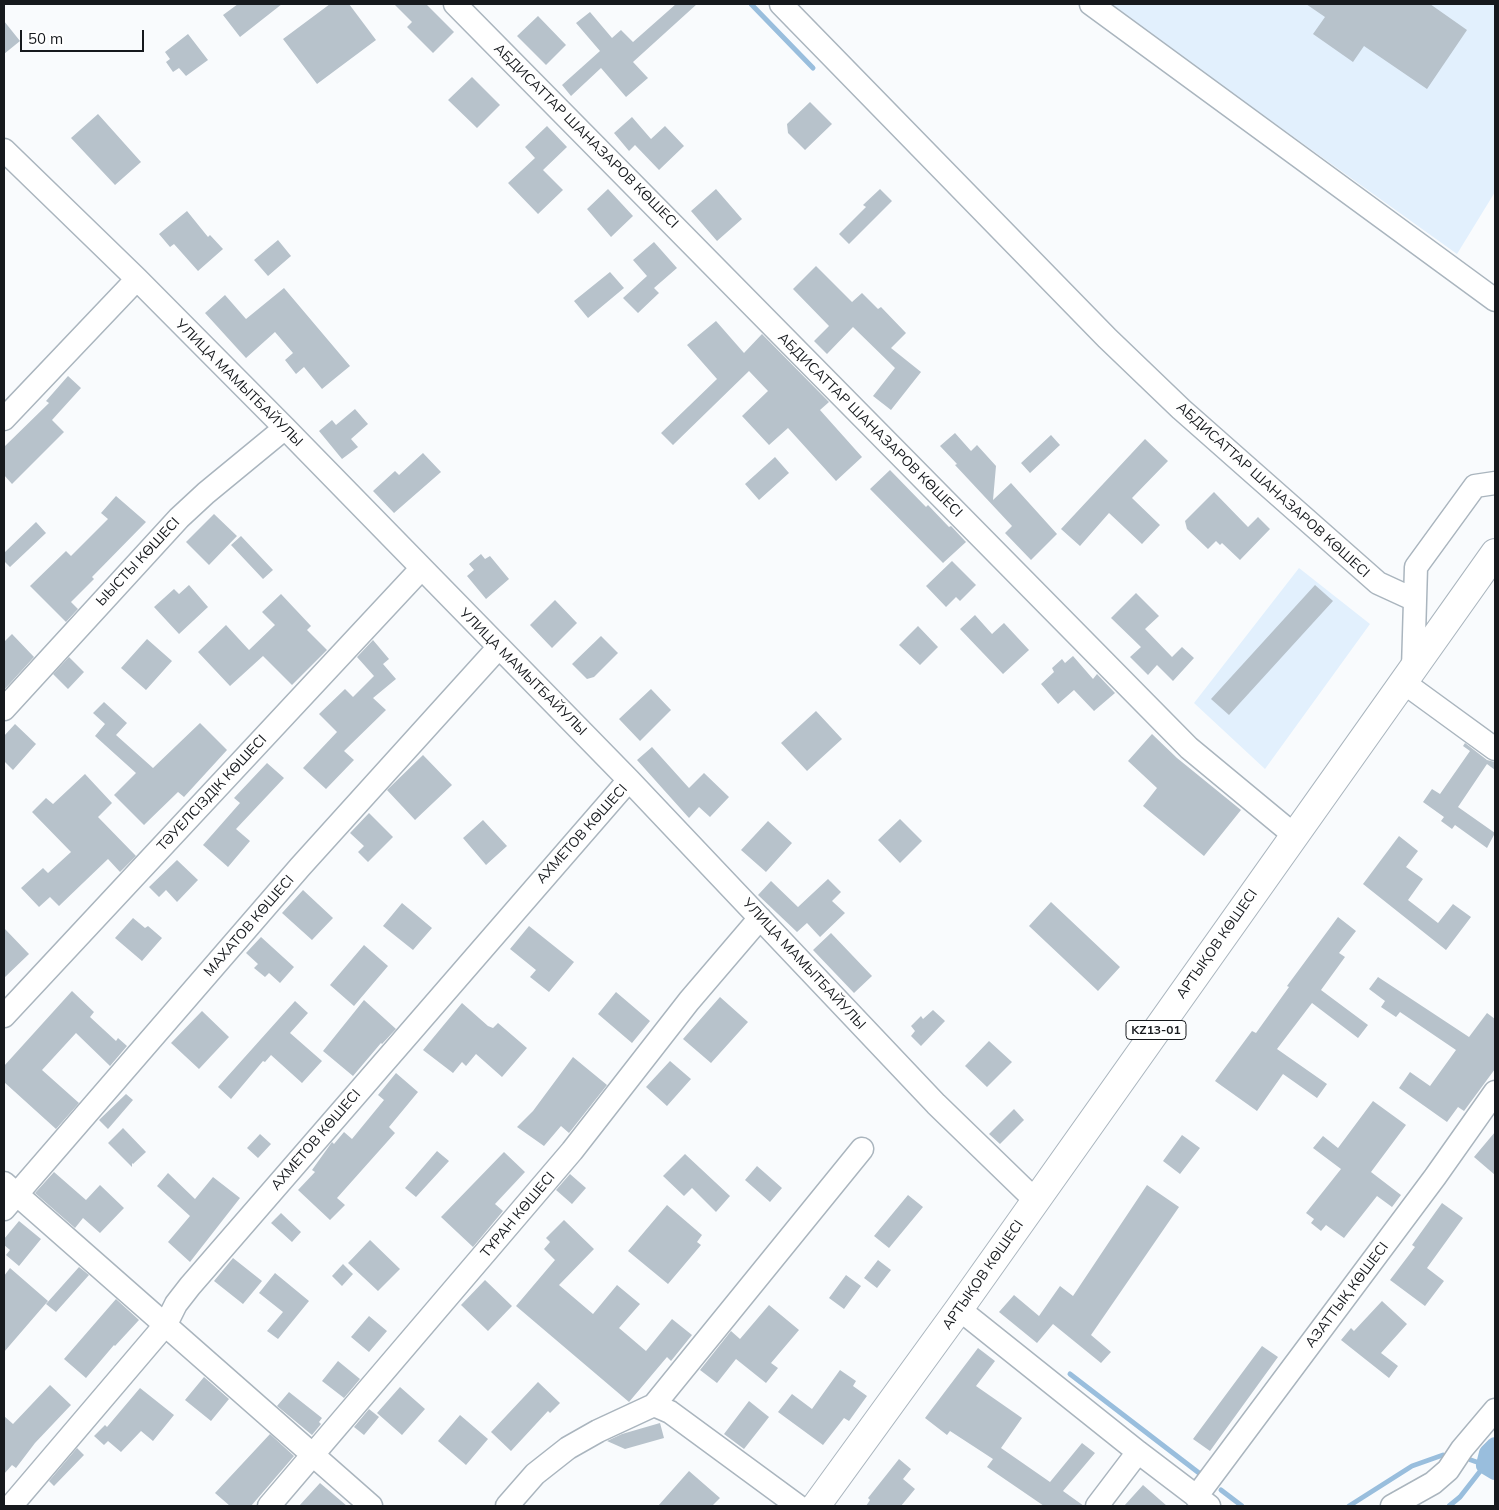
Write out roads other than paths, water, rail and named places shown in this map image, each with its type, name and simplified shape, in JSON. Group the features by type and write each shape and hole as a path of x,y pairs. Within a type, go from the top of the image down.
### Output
{"highway":[{"name":"АРТЫҚОВ КӨШЕСІ","path":"816,1506 959,1309 1495,553"}],"street":[{"name":"АБДИСАТТАР ШАНАЗАРОВ КӨШЕСІ","path":"455,4 1190,748 1294,835"},
{"name":"АБДИСАТТАР ШАНАЗАРОВ КӨШЕСІ","path":"781,4 1106,338 1181,409 1378,583 1415,600"},
{"path":"1091,4 1495,300"},
{"name":"УЛИЦА МАМЫТБАЙУЛЫ","path":"4,150 285,428 629,780 936,1104 1035,1200"},
{"path":"4,419 136,279"},
{"name":"ЫЫСТЫ КӨШЕСІ","path":"4,709 179,518 206,492 285,428"},
{"path":"1495,483 1475,486 1416,566 1408,675 1495,749"},
{"name":"ТӘУЕЛСІЗДІК КӨШЕСІ","path":"4,1016 421,569"},
{"name":"МАХАТОВ КӨШЕСІ","path":"8,1196 300,867 499,647"},
{"name":"АХМЕТОВ КӨШЕСІ","path":"11,1506 166,1324 176,1304 190,1286 629,780"},
{"name":"ТҰРАН КӨШЕСІ","path":"269,1506 572,1151 689,1001 760,918"},
{"name":"АЗАТТЫҚ КӨШЕСІ","path":"1202,1502 1495,1092"},
{"path":"507,1506 535,1474 568,1448 598,1431 654,1406 862,1149"},
{"path":"8,1196 166,1324 371,1506"},
{"path":"959,1309 1202,1502"},
{"path":"654,1406 670,1412 798,1506"},
{"path":"1392,1506 1433,1484 1448,1470 1462,1449 1495,1410"},
{"path":"1097,1506 1138,1452"}],"waterway":[{"path":"751,4 813,68"},
{"path":"1070,1374 1199,1473"},
{"path":"1495,1446 1488,1453 1485,1465 1495,1471"},
{"path":"1349,1506 1412,1466 1443,1455"},
{"path":"1449,1506 1460,1497 1485,1465 1471,1460"},
{"path":"1221,1490 1242,1506"}]}
